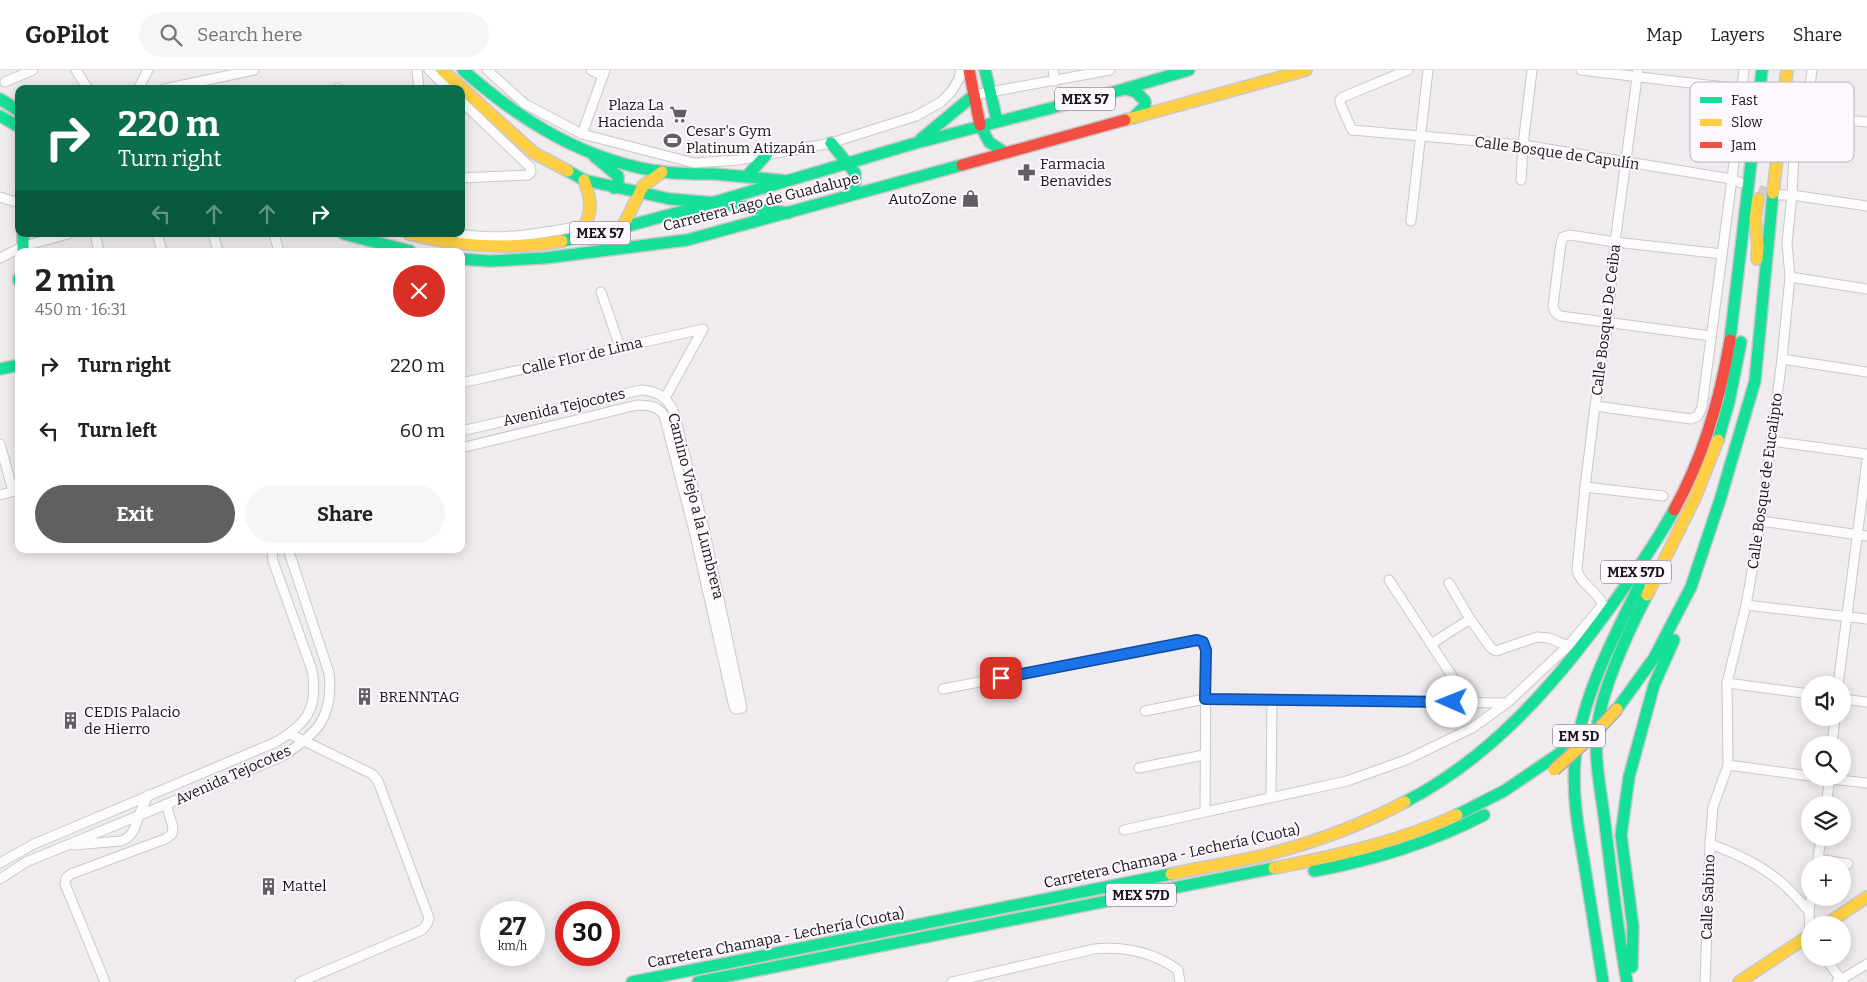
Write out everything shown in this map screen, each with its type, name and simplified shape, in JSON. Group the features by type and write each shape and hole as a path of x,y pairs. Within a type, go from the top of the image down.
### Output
{"main road":[{"path":"442,70 459,85"},
{"path":"463,70 511,110 552,136 594,156 662,172 747,176 787,181"},
{"path":"969,70 980,125 985,138 989,144 1004,152"},
{"path":"985,70 997,121"},
{"name":"MEX 57","path":"980,125 1128,89 1189,70"},
{"name":"MEX 57","path":"1004,152 1132,119 1306,70"},
{"path":"1128,89 1136,92 1145,102 1144,106 1132,119"},
{"path":"465,91 534,153 584,180 670,199 717,203 789,213"},
{"path":"916,143 974,95"},
{"path":"0,99 15,108"},
{"path":"0,116 15,125"},
{"name":"Carretera Lago de Guadalupe","path":"422,237 444,242 497,248 579,238 717,203 980,125"},
{"path":"831,143 856,174 857,179 848,196"},
{"name":"Carretera Lago de Guadalupe","path":"465,259 490,261 545,258 687,240 1004,152"},
{"path":"747,176 767,154"},
{"path":"594,156 618,176 618,184 614,188"},
{"name":"Carretera Chamapa - Lechería (Cuota)","path":"632,982 1278,852 1333,835 1388,812 1428,789 1475,755 1516,721 1545,692 1588,638 1635,573 1676,508 1705,440 1725,366 1734,319 1752,162"},
{"name":"Carretera Chamapa - Lechería (Cuota)","path":"698,982 1331,857 1397,839 1464,813 1500,795 1533,774 1563,751 1615,705 1645,658 1682,588 1692,561 1734,424 1748,367 1758,246 1755,219 1762,162"},
{"path":"1632,982 1633,927 1621,835 1629,777 1654,685 1677,632 1720,500 1755,380 1776,162"},
{"path":"622,228 639,192 651,179 662,172"},
{"path":"579,238 592,209 591,195 584,180"},
{"name":"EM 5D","path":"1627,982 1618,931 1597,763 1597,731 1604,696 1624,642 1696,496 1718,436 1737,364 1743,328 1755,219"},
{"path":"355,237 397,248"},
{"path":"0,369 15,366"},
{"name":"EM 5D","path":"1603,982 1576,817 1575,762 1578,739 1587,707 1610,644 1667,533 1676,508"},
{"path":"1143,894 1177,895 1335,868 1402,850 1468,824 1554,770 1593,735 1615,705 1635,686 1654,658 1691,587"},
{"path":"1838,916 1867,897"},
{"path":"1738,982 1801,942"}],"street":[{"path":"5,82 32,70"},
{"path":"76,70 85,85"},
{"path":"140,85 148,70"},
{"path":"183,85 254,70"},
{"path":"417,70 419,85"},
{"path":"429,70 444,85"},
{"path":"487,70 525,104 582,134 694,163 738,160 831,143 916,116 941,102 951,92 959,79 961,70"},
{"path":"582,134 604,73 591,70"},
{"path":"1053,70 1055,81"},
{"path":"974,95 1110,70"},
{"name":"Calle Bosque de Capulín","path":"1408,70 1343,97 1340,100 1352,130 1523,145 1732,178 1742,183"},
{"path":"1411,221 1428,70"},
{"path":"1521,180 1532,70"},
{"path":"1581,70 1638,73 1696,82"},
{"name":"Calle Bosque De Ceiba","path":"1568,646 1600,608 1602,603 1600,597 1581,579 1577,570 1595,406 1608,322 1615,242 1638,73"},
{"path":"465,105 530,167 531,172 528,175 465,178"},
{"path":"1854,121 1867,122"},
{"path":"1595,406 1691,419 1698,416 1702,407 1734,162"},
{"name":"Calle Bosque de Eucalipto","path":"1710,844 1713,807 1728,765 1727,683 1746,605 1761,521 1782,358 1790,277 1787,244 1794,162"},
{"path":"1778,195 1792,195 1867,206"},
{"path":"0,197 15,202"},
{"path":"465,234 488,236 552,232 586,225"},
{"path":"1711,336 1560,316 1555,312 1553,306 1561,242 1564,237 1570,235 1722,254"},
{"path":"26,248 59,237"},
{"path":"0,258 15,252"},
{"path":"1790,277 1867,289"},
{"path":"601,292 620,347"},
{"name":"Calle Flor de Lima","path":"465,382 703,329"},
{"name":"Camino Viejo a la Lumbrera","path":"654,407 664,415 694,531 734,708 742,708 701,514 673,410 665,398 703,329"},
{"path":"1782,358 1867,372"},
{"name":"Avenida Tejocotes","path":"465,430 641,390 651,391 665,398"},
{"name":"Avenida Tejocotes","path":"465,447 637,405 654,407"},
{"path":"1771,441 1867,454"},
{"path":"0,444 4,476 15,489"},
{"path":"1839,676 1867,460"},
{"path":"1585,487 1664,496"},
{"path":"0,495 15,490"},
{"path":"1761,521 1867,536"},
{"name":"Avenida Tejocotes","path":"0,863 34,844 274,743 290,734 299,726 306,717 314,694 314,682 312,670 273,561 272,553"},
{"name":"Avenida Tejocotes","path":"0,879 26,862 281,757 304,742 320,725 329,698 329,673 289,553"},
{"path":"1390,580 1469,702"},
{"path":"1124,830 1347,780 1406,760 1472,728 1507,703 1568,646 1549,638 1537,637 1496,651 1491,648 1470,618 1449,583"},
{"path":"1746,605 1867,619"},
{"path":"1431,644 1470,618"},
{"path":"942,690 1197,640 1203,642 1206,650 1205,811"},
{"path":"1727,683 1801,693"},
{"path":"1145,711 1205,699 1507,703"},
{"path":"1270,797 1272,699"},
{"path":"1851,700 1867,702"},
{"path":"290,734 372,774 378,781 429,918 422,930 300,982"},
{"path":"1139,768 1204,755"},
{"path":"1728,765 1801,775"},
{"path":"1851,781 1867,783"},
{"path":"65,846 126,839 136,828 139,815 148,796"},
{"path":"105,982 65,884 66,878 71,874 165,839 172,834 173,827 166,804"},
{"name":"Calle Sabino","path":"1704,982 1710,844 1732,852 1759,866 1782,882 1809,911"},
{"path":"1809,916 1810,906"},
{"path":"952,982 1094,949 1112,947 1148,954 1165,960 1178,970 1180,982"},
{"path":"1831,966 1841,981 1867,964"}],"tunnel":[{"path":"1746,185 1774,194"}],"traffic: fast":[{"path":"463,70 485,89 532,122 581,149 608,159 635,167 664,172 714,174 786,181"},
{"path":"985,70 997,121"},
{"path":"562,241 605,232 691,209 916,143 1121,90 1189,70"},
{"path":"1761,82 1762,70"},
{"path":"1127,89 1136,92 1145,101 1145,106 1133,118"},
{"path":"921,139 974,95"},
{"path":"0,99 15,108"},
{"path":"0,116 15,125"},
{"path":"980,125 989,142 1004,152"},
{"path":"831,143 855,173 855,183 848,196"},
{"path":"747,176 767,154"},
{"path":"594,156 618,176 618,184 614,188"},
{"path":"1730,340 1751,162"},
{"path":"465,259 490,261 545,258 687,240 962,165"},
{"path":"568,171 584,180 670,199 717,203 788,213"},
{"path":"1617,709 1654,658 1691,587 1720,500 1755,381 1773,193"},
{"path":"23,237 23,248"},
{"path":"356,237 398,248"},
{"path":"1718,440 1729,402 1741,342"},
{"path":"0,369 15,366"},
{"path":"1405,802 1437,784 1466,763 1520,716 1545,690 1612,605 1637,570 1674,510"},
{"path":"1603,982 1578,824 1574,786 1575,760 1584,714 1599,670 1639,586"},
{"path":"1627,982 1617,920 1596,746 1598,722 1606,690 1625,641 1647,595"},
{"path":"1632,967 1633,927 1621,835 1629,777 1654,685 1674,640"},
{"path":"1457,815 1504,791 1563,751"},
{"path":"1314,871 1380,856 1443,834 1484,815"},
{"path":"698,982 1274,868"},
{"path":"632,982 1171,874"}],"traffic: slow":[{"path":"442,70 459,85"},
{"path":"1125,120 1306,70"},
{"path":"1786,82 1787,70"},
{"path":"465,91 534,153 568,171"},
{"path":"1773,193 1777,162"},
{"path":"622,228 643,186 662,172"},
{"path":"579,238 590,210 589,196 584,180"},
{"path":"1757,259 1758,246 1755,219 1758,199"},
{"path":"423,237 447,242 485,246 523,246 562,241"},
{"path":"1647,595 1695,498 1718,440"},
{"path":"1554,770 1593,735 1617,709"},
{"path":"1171,874 1267,855 1328,836 1359,824 1405,802"},
{"path":"1274,868 1367,847 1435,825 1457,815"},
{"path":"1838,916 1867,897"},
{"path":"1739,982 1801,941"}],"traffic: jam":[{"path":"969,70 980,125"},
{"path":"962,165 1125,120"},
{"path":"1674,510 1694,470 1709,428 1716,406 1730,340"}],"place":[{"name":"Plaza La Hacienda","path":"678,114"},
{"name":"Cesar's Gym Platinum Atizapán","path":"672,140"},
{"name":"Farmacia Benavides","path":"1026,173"},
{"name":"AutoZone","path":"971,199"},
{"name":"BRENNTAG","path":"365,697"},
{"name":"CEDIS Palacio de Hierro","path":"70,721"},
{"name":"Mattel","path":"268,886"}],"route":[{"path":"1001,678 1197,640 1203,642 1206,650 1205,699 1452,702"}]}
